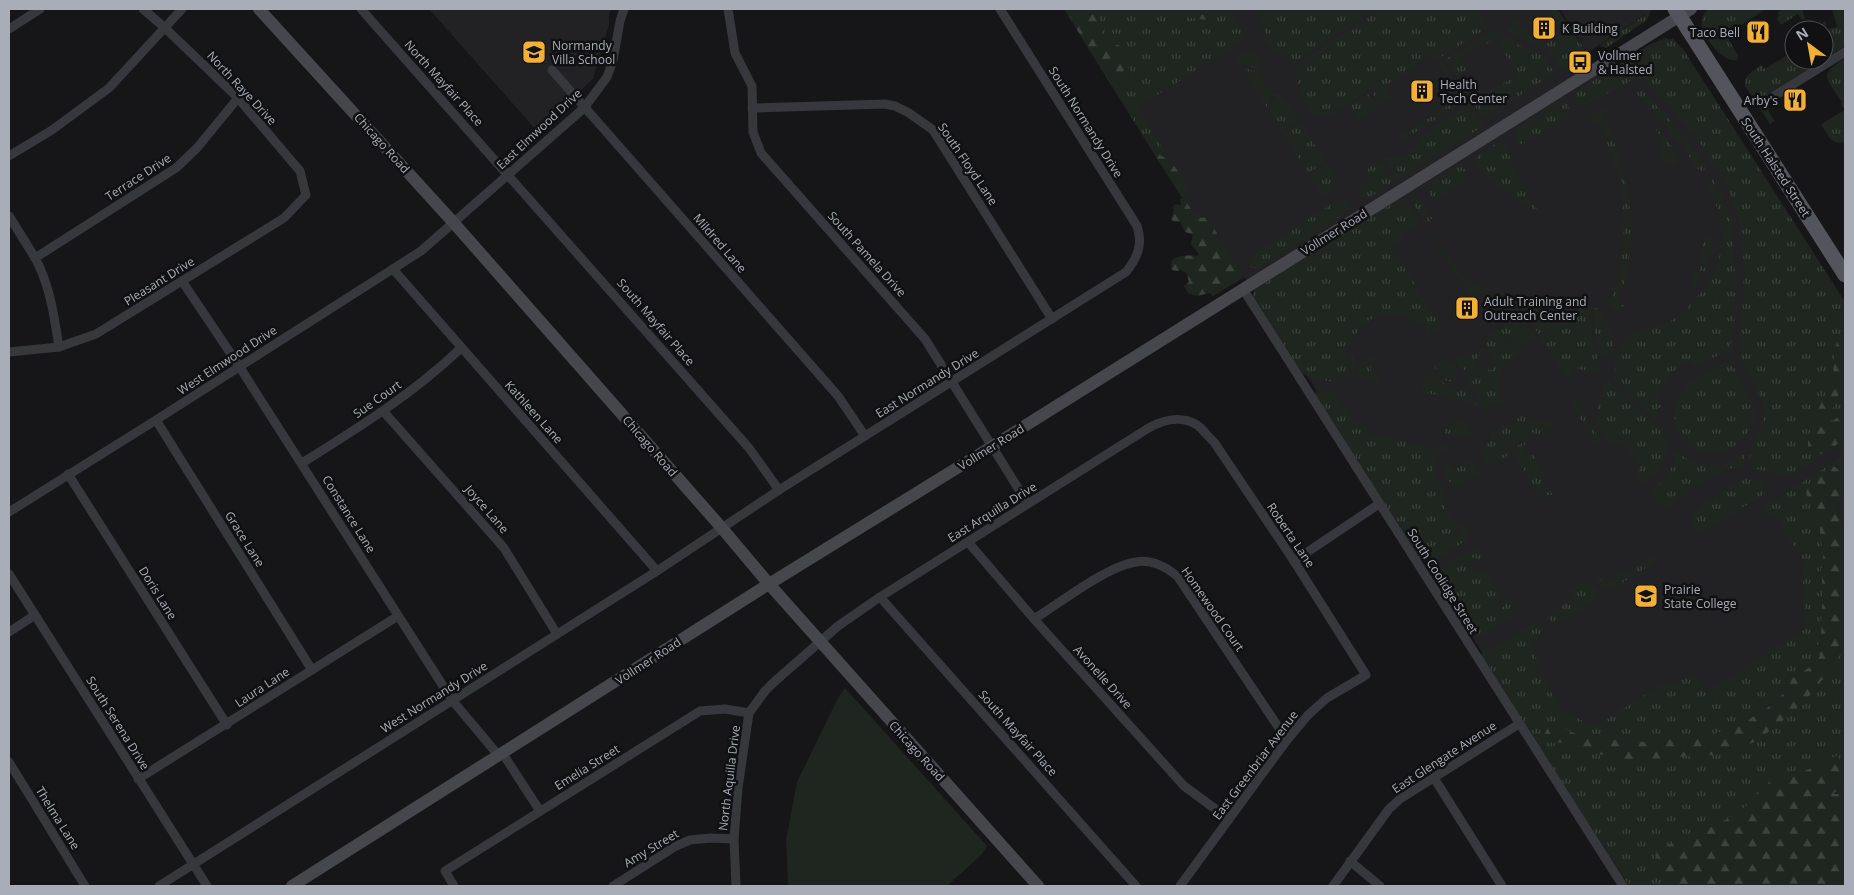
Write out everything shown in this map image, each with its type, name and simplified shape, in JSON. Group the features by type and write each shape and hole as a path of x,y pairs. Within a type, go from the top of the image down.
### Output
{"main road":[{"name":"Chicago Road","path":"259,9 454,222 769,584 1038,886"},
{"name":"South Halsted Street","path":"1682,11 1845,275"},
{"name":"Vollmer Road","path":"292,886 1682,11"}],"street":[{"path":"9,30 40,9"},
{"name":"North Raye Drive","path":"143,9 238,98 300,171 306,195"},
{"path":"9,156 52,130 99,97 120,78 182,9"},
{"name":"North Mayfair Place","path":"361,9 508,175"},
{"name":"East Elmwood Drive","path":"454,222 584,108 607,77 613,60 624,9"},
{"name":"South Pamela Drive","path":"728,9 735,53 752,86 755,140 766,160 920,333 1028,504"},
{"name":"South Normandy Drive","path":"1000,9 1134,221 1139,232 1140,245 1138,253"},
{"path":"1771,98 1845,52"},
{"name":"Mildred Lane","path":"552,70 838,396 865,436"},
{"name":"Terrace Drive","path":"35,258 176,168 197,148 238,98"},
{"name":"South Floyd Lane","path":"752,108 871,103 896,106 909,113 933,130 1052,319"},
{"name":"South Mayfair Place","path":"508,175 749,448 779,490"},
{"name":"Pleasant Drive","path":"9,352 59,347 104,330 284,218 306,195"},
{"path":"9,216 35,258 50,297 59,347"},
{"name":"West Elmwood Drive","path":"9,512 421,251 454,222"},
{"name":"East Normandy Drive","path":"721,527 1126,272 1138,253"},
{"name":"Kathleen Lane","path":"393,269 658,571"},
{"name":"Constance Lane","path":"182,281 240,366 452,700 501,755 540,811"},
{"name":"South Coolidge Street","path":"1243,289 1623,886"},
{"name":"Sue Court","path":"302,463 384,412 438,370 461,348"},
{"name":"Joyce Lane","path":"384,412 504,548 557,634"},
{"name":"Grace Lane","path":"156,420 312,670"},
{"name":"East Arquilla Drive","path":"820,641 880,597 1154,425 1171,420 1184,420"},
{"name":"Roberta Lane","path":"1184,420 1197,425 1214,442 1294,561 1366,675"},
{"name":"Doris Lane","path":"68,474 227,725"},
{"path":"1294,561 1379,504"},
{"name":"West Normandy Drive","path":"159,886 658,571 721,527"},
{"name":"Avonelle Drive","path":"968,542 1034,619 1184,786 1229,819"},
{"name":"Homewood Court","path":"1034,619 1114,569 1136,562 1166,567 1178,576 1287,740"},
{"name":"South Serena Drive","path":"9,574 207,886"},
{"name":"South Mayfair Place","path":"880,597 1136,886"},
{"path":"9,632 35,615"},
{"name":"Laura Lane","path":"138,779 227,725 398,616"},
{"name":"North Aquilla Drive","path":"736,886 734,839 738,788 749,713 765,691 820,641"},
{"name":"East Greenbriar Avenue","path":"1180,886 1287,740 1308,715 1327,698 1366,675"},
{"name":"Emelia Street","path":"454,886 445,872 700,711 725,709 749,713"},
{"name":"East Glengate Avenue","path":"1333,886 1389,809 1400,799 1519,724"},
{"name":"Thelma Lane","path":"9,762 85,886"},
{"path":"1434,778 1502,886"},
{"name":"Amy Street","path":"613,886 676,846 690,840 710,838 734,839"},
{"path":"1350,861 1380,886"}],"shaded area":[{"name":"Normandy Villa School","path":"429,9 613,9 609,14 609,25 593,79 537,131"},
{"name":"Prairie State College","path":"1064,9 1556,9 1602,81 1673,38 1845,306 1845,886 1630,886 1254,292 1244,277 1235,283"},
{"path":"1560,9 1647,9 1647,13 1587,53"}],"green space":[{"path":"1064,9 1227,9 1238,23 1245,38 1242,41 1137,108 1170,160 1160,155 1156,157"},
{"path":"1072,9 1097,9 1098,17 1105,28 1103,36 1110,45 1119,45 1128,60 1127,67 1133,78 1122,84 1112,86 1071,20"},
{"path":"1183,9 1215,9 1216,11 1208,20 1191,18"},
{"path":"1375,9 1293,63 1274,50 1264,40 1268,37 1259,22 1262,20 1256,10"},
{"path":"1382,9 1477,9 1489,27 1436,60 1433,56 1428,56 1420,61 1420,64 1385,86 1392,99 1381,106 1372,92 1380,75 1370,90 1331,115 1312,114 1300,94 1295,66"},
{"path":"1550,9 1558,9 1589,56 1587,60 1571,71 1563,69 1546,48 1515,35 1507,28 1514,19 1520,28 1524,26 1533,40 1538,37 1544,45 1564,32"},
{"path":"1646,9 1652,9 1647,20 1606,48 1600,45 1645,15"},
{"path":"1709,9 1766,9 1732,31 1729,40 1738,56 1737,60 1731,60 1718,52 1704,32 1702,18"},
{"path":"1783,9 1802,9 1805,18 1802,20 1798,14 1789,20 1784,20 1784,23 1781,25 1777,19 1779,16 1778,12"},
{"path":"1832,9 1845,9 1845,46 1834,53 1834,28 1837,27"},
{"path":"1492,30 1498,31 1519,45 1542,55 1555,73 1506,104 1496,88 1517,75 1496,38 1482,47 1478,40"},
{"path":"1666,38 1676,42 1683,49 1845,302 1845,440 1792,475 1755,469 1751,463 1751,450 1764,417 1758,393 1742,362 1740,354 1739,344 1744,282 1741,231 1737,212 1721,175 1698,141 1660,95 1646,82 1639,79 1632,80 1586,105 1579,102 1574,95 1577,91 1649,45"},
{"path":"1475,41 1479,45 1460,57 1467,69 1460,73 1474,96 1480,94 1473,98 1470,97 1446,59"},
{"path":"1249,50 1256,53 1260,69 1239,63 1240,57"},
{"path":"1784,57 1784,70 1807,70 1773,92 1770,96 1767,103 1770,114 1775,121 1770,124 1745,86 1746,79 1760,64 1765,69"},
{"path":"1845,58 1845,110 1827,78 1830,70 1834,70 1836,64"},
{"path":"1442,62 1466,100 1403,140 1401,136 1460,97 1437,64"},
{"path":"1242,68 1260,72 1266,88 1272,91 1268,109"},
{"path":"1494,89 1504,105 1483,118 1473,103"},
{"path":"1638,90 1643,91 1684,136 1705,166 1704,170 1698,169 1680,143 1638,95"},
{"path":"1275,93 1287,103 1299,120 1282,131 1270,113"},
{"path":"1368,94 1377,108 1359,120 1350,106"},
{"path":"1562,101 1567,104 1569,109 1566,118 1525,143 1517,142 1514,135 1516,129"},
{"path":"1469,105 1479,121 1483,123 1482,127 1397,180 1384,159 1397,158 1407,154 1416,146 1423,134"},
{"path":"1602,108 1606,108 1609,112 1604,118 1621,162 1630,208 1630,254 1619,300 1624,305 1617,312 1611,308 1607,299 1612,297 1622,252 1624,230 1620,186 1607,143 1597,122 1591,123 1589,117"},
{"path":"1845,110 1845,142 1840,143 1830,139 1821,124"},
{"path":"1301,123 1325,162 1308,173 1284,134"},
{"path":"1656,127 1677,153 1678,161 1674,165 1665,166"},
{"path":"1497,143 1503,144 1507,150 1529,199 1537,209 1535,212 1496,183 1476,163 1477,157"},
{"path":"1159,155 1169,161 1180,175 1187,192 1181,196 1156,157"},
{"path":"1380,161 1393,182 1369,198 1363,198 1359,191 1368,180 1368,168"},
{"path":"1327,164 1335,177 1335,186 1333,190 1325,195 1320,192 1310,175"},
{"path":"1458,166 1465,169 1466,179 1438,197 1431,196 1427,190 1429,184"},
{"path":"1713,179 1727,208 1732,228 1735,308 1731,342 1728,350 1723,353 1694,367 1689,361 1673,372 1665,382 1657,400 1661,404 1661,408 1658,408 1659,421 1631,399 1613,379 1617,361 1623,343 1633,332 1661,326 1681,314 1703,290 1713,275 1721,249 1722,236 1718,210 1707,183"},
{"path":"1413,194 1419,198 1432,218 1427,224 1408,196"},
{"path":"1183,198 1201,218 1207,217 1241,273 1238,281 1213,296 1209,293 1197,296 1188,293 1184,286 1189,282 1186,273 1181,270 1172,270 1172,261 1175,258 1198,256 1198,253 1191,244 1193,234 1185,232 1180,222 1171,219 1173,207 1175,204 1181,205 1180,199"},
{"path":"1403,198 1420,222 1403,232 1401,239 1389,247 1395,253 1442,327 1426,337 1426,324 1417,323 1405,316 1381,315 1367,321 1368,323 1360,328 1350,344 1344,348 1352,374 1350,355 1357,363 1354,377 1344,375 1341,384 1341,376 1334,375 1332,382 1301,374 1253,297 1254,290 1368,217"},
{"path":"1343,200 1349,205 1346,213 1258,268 1250,266 1249,260 1252,255 1332,204"},
{"path":"1428,233 1463,274 1504,302 1501,304 1484,293 1471,296 1428,236 1424,238"},
{"path":"1703,237 1713,238 1711,254 1704,272 1700,271 1703,274 1702,276 1691,292 1693,273 1699,272"},
{"path":"1521,298 1523,298 1523,303 1556,316 1559,310 1574,311 1588,306 1592,341 1602,370 1599,374 1572,367 1569,381 1531,322 1516,306 1520,304"},
{"path":"1594,308 1597,308 1607,323 1614,352 1606,353 1602,359 1595,334"},
{"path":"1512,309 1522,318 1520,320 1524,321 1535,338 1526,343 1520,334 1512,339 1505,339 1494,352 1478,356 1472,370 1464,370 1461,366 1459,368 1455,361 1456,357 1466,351 1470,356 1486,346 1482,340 1510,323 1505,316"},
{"path":"1520,334 1526,343 1520,347 1515,344 1513,349 1504,351 1491,370 1481,370 1470,384 1467,379 1475,365 1479,370 1494,360 1491,355 1497,349"},
{"path":"1845,334 1845,380 1829,417 1832,421 1837,418 1841,421 1845,432 1842,439 1835,446 1829,445 1825,452 1816,454 1808,449 1811,427 1829,385 1838,340"},
{"path":"1517,343 1521,351 1509,362 1505,361 1500,378 1497,379 1499,391 1505,402 1498,406 1494,400 1487,404 1491,411 1487,413 1470,384 1480,372 1491,370 1501,354 1511,350"},
{"path":"1370,357 1374,358 1371,373 1381,376 1380,382 1356,377 1359,363 1365,362"},
{"path":"1443,359 1449,364 1452,363 1458,373 1454,378 1455,383 1445,380 1438,369 1436,370 1433,366 1440,363"},
{"path":"1726,363 1732,363 1748,393 1754,412 1754,419 1751,427 1742,439 1725,451 1708,453 1691,446 1680,433 1675,416 1679,397 1695,379"},
{"path":"1433,372 1443,383 1451,387 1460,388 1465,386 1479,406 1474,403 1422,392 1425,377"},
{"path":"1609,380 1628,402 1658,426 1667,441 1664,462 1659,470 1641,486 1638,482 1639,466 1625,445 1607,440 1595,422 1604,381"},
{"path":"1316,392 1335,394 1353,420 1366,427 1367,433 1439,450 1441,443 1446,444 1446,448 1435,459 1433,470 1437,482 1445,495 1440,500 1457,525 1462,524 1466,527 1452,532 1455,538 1461,535 1459,532 1467,528 1470,533 1467,540 1431,562 1420,560 1315,396"},
{"path":"1575,401 1602,442 1597,445 1571,404"},
{"path":"1523,415 1529,419 1550,422 1553,427 1537,436 1534,432 1509,448 1498,431"},
{"path":"1454,420 1469,424 1471,429 1469,435 1463,437 1444,433 1446,426 1452,428"},
{"path":"1492,426 1510,454 1489,467 1479,453 1489,442"},
{"path":"1533,436 1534,438 1522,446 1528,456 1533,455 1545,475 1541,478 1553,495 1548,495 1543,501 1511,450"},
{"path":"1744,451 1744,465 1729,469 1728,467 1699,486 1697,484 1691,488 1692,490 1665,508 1648,494 1668,475 1673,464 1675,452 1693,462 1708,466 1723,465 1737,460 1737,456"},
{"path":"1845,455 1845,482 1844,477 1828,468 1829,480 1822,476 1810,483 1806,493 1819,524 1824,564 1821,569 1824,602 1822,605 1821,639 1816,649 1820,656 1808,670 1803,671 1784,691 1753,717 1742,724 1716,733 1698,736 1666,737 1659,741 1603,743 1576,734 1551,722 1543,737 1547,742 1573,743 1590,752 1627,760 1675,757 1754,742 1778,725 1805,701 1827,674 1845,647 1845,768 1837,756 1790,778 1775,774 1760,792 1736,814 1702,832 1656,850 1662,880 1660,886 1629,886 1481,657 1484,646 1487,646 1490,651 1536,621 1545,628 1544,633 1536,640 1533,647 1534,655 1540,664 1535,667 1563,711 1595,727 1665,682 1669,682 1672,685 1693,673 1706,693 1805,629 1807,620 1805,619 1802,568 1804,565 1802,558 1774,514 1767,517 1763,510 1765,506"},
{"path":"1472,458 1480,473 1454,489 1444,473 1445,464 1448,461 1454,470"},
{"path":"1831,466 1841,472 1845,483 1845,497 1837,503 1845,537 1845,647 1827,674 1805,701 1778,725 1754,742 1727,754 1627,760 1590,752 1573,743 1547,742 1543,737 1551,722 1576,734 1602,743 1607,740 1619,740 1622,743 1659,741 1666,737 1710,734 1748,720 1781,696 1791,679 1810,666 1820,656 1816,649 1821,639 1822,605 1824,602 1821,569 1824,564 1819,524 1806,493 1810,483 1822,476 1829,480 1828,468"},
{"path":"1747,479 1764,483 1766,490 1764,494 1708,529 1700,530 1692,527 1692,520 1702,506 1718,494"},
{"path":"1479,550 1485,557 1479,561 1475,557 1468,562 1476,574 1483,568 1503,599 1495,603 1499,610 1506,605 1505,602 1511,599 1515,607 1509,618 1478,637 1467,634 1433,581 1445,565 1463,554"},
{"path":"1652,557 1655,562 1611,590 1604,587 1597,576 1600,570 1608,582 1619,574 1625,574"},
{"path":"1583,582 1597,589 1599,598 1555,625 1546,616 1573,599 1569,592"},
{"path":"845,688 987,846 982,854 947,886 788,886 786,840 797,782 837,700"},
{"path":"1837,756 1845,768 1845,783 1833,794 1845,794 1845,886 1660,886 1662,880 1656,850 1702,832 1735,814 1753,800 1775,774 1790,778"}],"place":[{"name":"K Building","path":"1544,28"},
{"name":"Taco Bell","path":"1758,32"},
{"name":"Normandy Villa School","path":"534,52"},
{"name":"Vollmer & Halsted","path":"1580,62"},
{"name":"Health Tech Center","path":"1422,91"},
{"name":"Arby's","path":"1795,100"},
{"name":"Adult Training and Outreach Center","path":"1467,308"},
{"name":"Prairie State College","path":"1646,596"}]}
